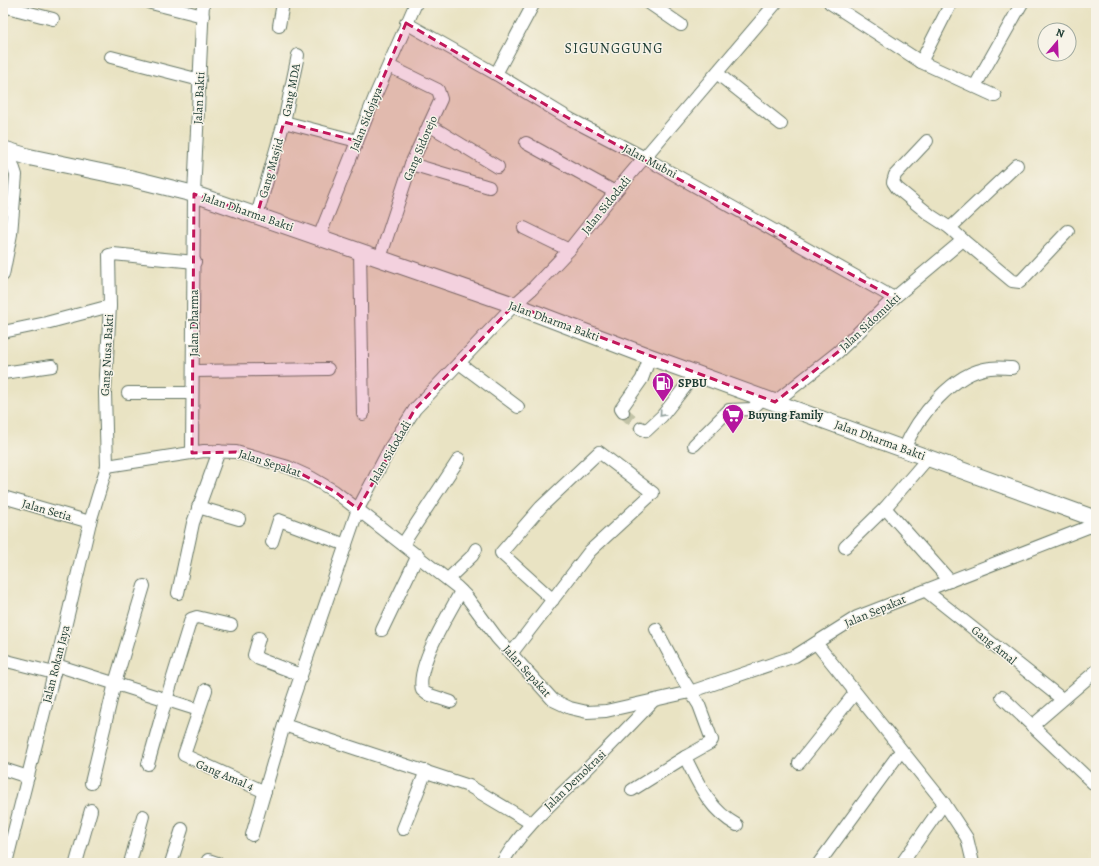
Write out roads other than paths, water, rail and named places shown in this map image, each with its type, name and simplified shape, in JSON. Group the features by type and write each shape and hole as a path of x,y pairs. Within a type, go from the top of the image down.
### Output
{"main road":[{"name":"Jalan Dharma Bakti","path":"5,150 29,157 134,179 194,194 257,215 514,305 650,357 1096,519"}],"street":[{"path":"151,3 203,16"},
{"name":"Jalan Bakti","path":"194,194 203,3"},
{"path":"279,26 283,3"},
{"name":"Jalan Sidojaya","path":"319,237 357,141 406,23 416,3"},
{"path":"496,74 534,3"},
{"path":"649,3 681,25"},
{"name":"Jalan Sidodadi","path":"252,835 284,725 358,509 390,448 407,420 415,409 514,305 532,289 569,250 615,192 718,74 776,3"},
{"path":"830,3 921,62 995,96"},
{"path":"921,62 951,3"},
{"path":"975,86 1022,3"},
{"path":"3,6 54,19"},
{"name":"Jalan Mubni","path":"406,23 496,74 570,119 645,158 894,298"},
{"name":"Gang MDA","path":"298,55 284,122 357,141"},
{"path":"111,57 200,80"},
{"name":"Gang Sidorejo","path":"380,258 411,164 441,99 438,90 389,66"},
{"path":"718,74 781,124"},
{"name":"Gang Masjid","path":"257,215 284,122"},
{"path":"429,125 498,167"},
{"path":"926,141 895,175 893,182 896,188 930,215 950,228 1012,281 1020,282 1068,231"},
{"path":"526,143 615,192"},
{"path":"4,268 11,234 16,175 5,150"},
{"path":"411,164 489,187"},
{"path":"950,228 1017,165"},
{"name":"Jalan Dharma","path":"192,453 195,262 194,194"},
{"path":"524,228 569,250"},
{"name":"Jalan Sidomukti","path":"694,445 730,410 752,409 769,400 838,352 894,298 963,240"},
{"path":"360,251 363,414"},
{"path":"110,306 109,255 113,254 195,262"},
{"name":"Gang Nusa Bakti","path":"3,332 46,323 110,306 105,393 107,466"},
{"path":"623,412 621,409 642,379 650,357"},
{"path":"459,363 518,407"},
{"path":"3,373 52,366"},
{"path":"904,450 916,425 945,392 962,379 990,368 1012,368"},
{"path":"194,371 328,369"},
{"path":"641,428 646,431 662,416 696,373"},
{"path":"128,393 192,393"},
{"path":"178,593 193,523 219,451"},
{"name":"Jalan Sepakat","path":"107,466 192,453 219,451 242,453 302,474 334,491 448,579 461,591 511,654 553,700 570,708 587,712 606,711 690,692 795,656 857,617 1096,524"},
{"path":"511,654 590,551 653,494 599,452 541,507 501,553 552,600"},
{"path":"845,547 885,508 928,458"},
{"path":"404,544 459,459"},
{"name":"Jalan Rokan Jaya","path":"5,863 55,669 90,522 107,466"},
{"name":"Jalan Setia","path":"3,497 90,522"},
{"path":"198,507 239,520"},
{"path":"885,508 950,581"},
{"path":"272,542 279,520 346,545"},
{"path":"448,579 472,556 476,549"},
{"path":"382,630 418,556"},
{"path":"91,783 115,683 144,586"},
{"path":"451,702 426,694 422,690 420,683 422,670 461,591"},
{"name":"Gang Amal","path":"926,591 1062,700"},
{"path":"148,764 166,700 193,617 231,625"},
{"path":"632,790 684,757 710,743 712,740 699,705 690,692 656,629"},
{"path":"259,638 254,655 259,659 301,675"},
{"path":"816,643 944,803 967,838 973,863"},
{"path":"3,660 55,669 115,683 199,710"},
{"path":"1032,726 1096,671"},
{"name":"Gang Amal 4","path":"206,690 184,756 265,792"},
{"path":"799,763 855,693"},
{"path":"1002,697 1096,786"},
{"name":"Jalan Demokrasi","path":"502,863 512,846 531,823 615,742 653,701"},
{"path":"284,725 469,786 531,823"},
{"path":"819,863 901,751"},
{"path":"684,757 714,809 724,818 736,825"},
{"path":"3,769 28,777"},
{"path":"403,830 426,771"},
{"path":"902,863 944,803"},
{"path":"76,863 91,810"},
{"path":"130,863 143,816"},
{"path":"171,863 182,829"}],"tunnel":[{"path":"623,412 641,428"}],"place":[{"name":"SPBU","path":"663,402"},
{"name":"Buyung Family","path":"733,434"}],"district":[{"name":"SIGUNGGUNG","path":"614,48"}]}
